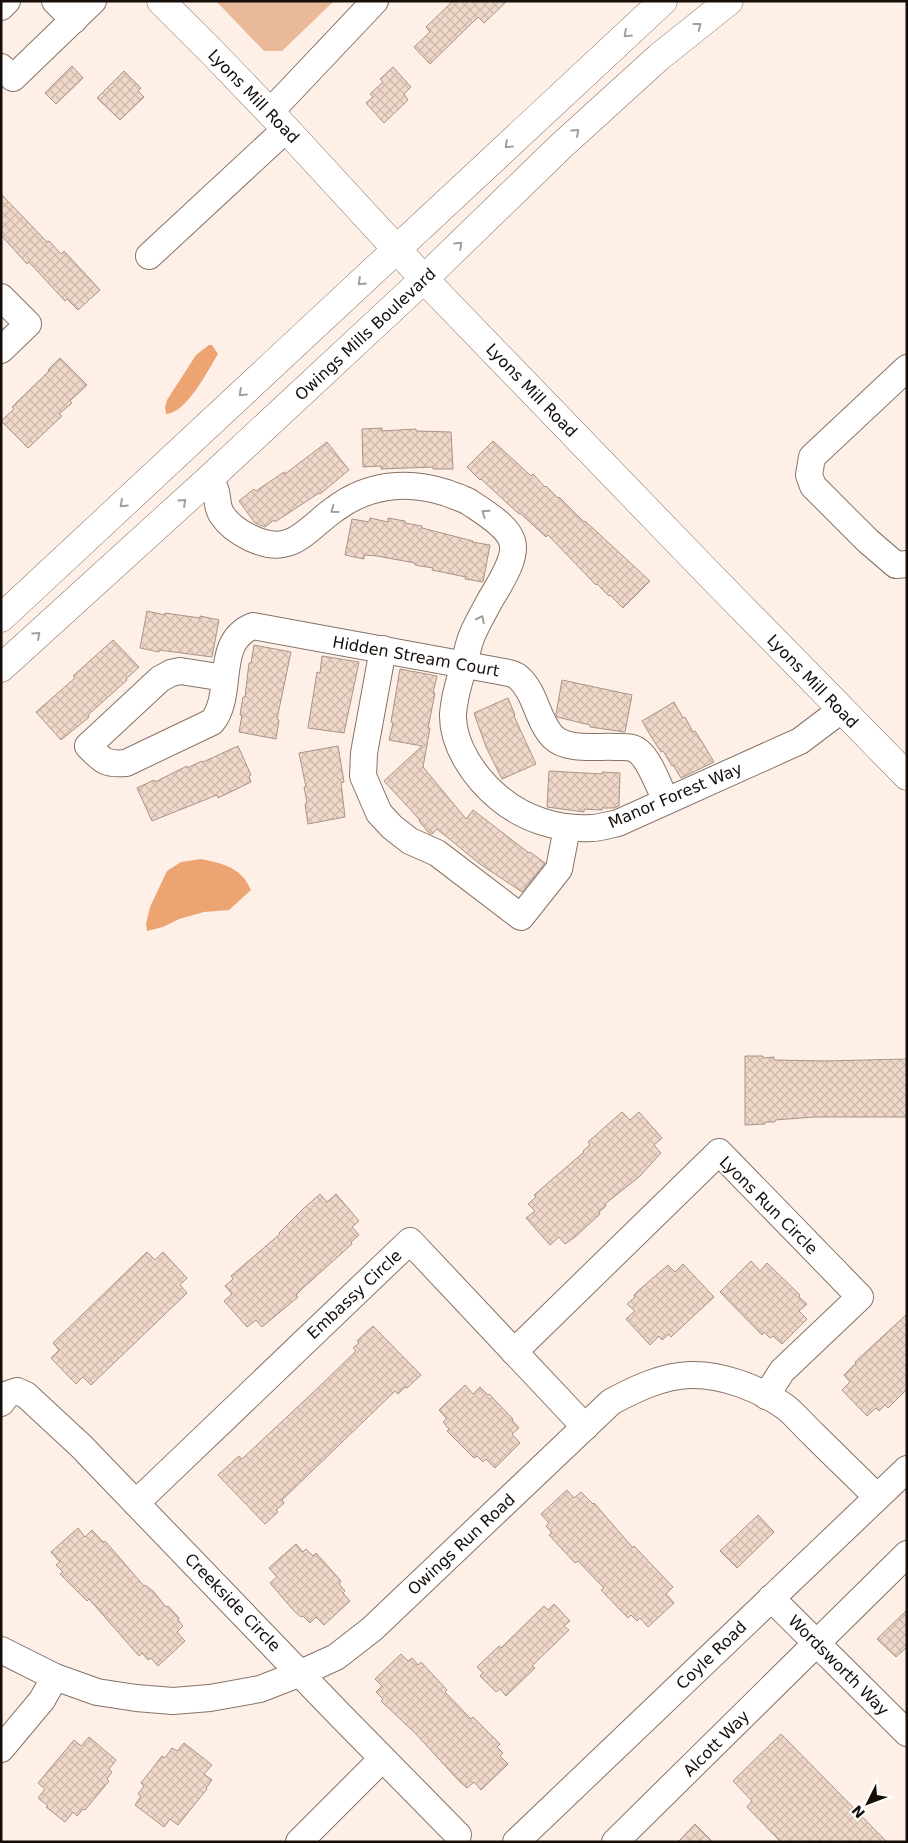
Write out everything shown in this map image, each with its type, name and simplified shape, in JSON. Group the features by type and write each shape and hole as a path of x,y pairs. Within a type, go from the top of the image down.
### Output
{"main road":[{"name":"Lyons Mill Road","path":"161,1 278,120 424,279 907,776"},
{"path":"1,618 663,1"},
{"name":"Owings Mills Boulevard","path":"1,668 210,478 424,279 560,147 659,57 729,1"}],"street":[{"path":"1,7 7,1"},
{"path":"55,1 74,20"},
{"path":"1,67 13,78 93,1"},
{"path":"149,256 278,120 375,1"},
{"path":"1,297 28,324 1,350"},
{"path":"907,368 812,458 809,475 813,486 868,541 896,564 907,564"},
{"name":"Manor Forest Way","path":"210,478 216,493 216,501 220,513 228,522 239,533 253,539 276,544 287,544 296,539 355,496 378,487 403,485 437,490 464,500 489,515 505,530 513,542 512,555 505,577 470,639 456,694 453,716 457,738 465,758 484,784 501,799 522,813 541,821 568,828 592,828 618,823 800,741 841,710"},
{"name":"Hidden Stream Court","path":"225,678 180,671 170,673 160,679 88,746 101,759 111,765 126,763 204,728 217,716 221,702 230,650 236,637 245,629 253,626 464,664 517,676 524,684 552,736 562,743 574,745 629,747 638,750 646,759 666,801"},
{"path":"383,650 364,753 363,776 379,813 392,827 410,840 437,853 521,917 559,868 568,828"},
{"name":"Lyons Run Circle","path":"514,1352 719,1152 860,1297 782,1372 766,1396"},
{"name":"Embassy Circle","path":"136,1503 410,1241 585,1427"},
{"name":"Owings Run Road","path":"1,1650 55,1677 97,1692 173,1701 210,1698 260,1688 301,1673 336,1657 372,1629 611,1402 636,1388 665,1379 690,1375 716,1378 741,1384 766,1396 785,1407 877,1497"},
{"name":"Creekside Circle","path":"1,1403 8,1394 17,1391 26,1395 81,1446 382,1759 458,1835"},
{"name":"Coyle Road","path":"516,1842 907,1468"},
{"name":"Alcott Way","path":"615,1842 907,1554"},
{"name":"Wordsworth Way","path":"771,1598 907,1733"},
{"path":"1,1749 42,1700 55,1677"},
{"path":"299,1842 382,1759"}],"shaded area":[{"path":"216,1 334,1 282,51 264,51"},
{"path":"209,345 212,345 218,354 203,380 182,406 174,412 166,414 167,400 196,355"},
{"path":"201,859 224,865 237,871 247,882 251,890 229,910 204,912 147,931 146,924 150,907 167,871 181,862"}],"building":[{"path":"453,1 507,1 484,23 478,17 430,64 414,47 430,32 426,27"},
{"path":"72,66 83,78 56,104 45,93"},
{"path":"393,67 411,87 404,94 408,100 384,123 366,103 373,97 370,94 383,82 380,79"},
{"path":"124,71 141,88 138,91 144,97 120,120 97,98"},
{"path":"1,194 47,242 49,241 61,254 64,251 100,290 78,310 67,299 65,301 29,262 27,264 1,235"},
{"path":"60,358 87,385 70,401 72,403 59,414 62,416 28,448 1,421 14,409 12,407"},
{"path":"382,428 382,431 416,429 416,431 451,432 453,469 433,469 433,467 381,469 381,466 363,467 362,429"},
{"path":"493,441 531,476 533,474 545,487 559,497 650,581 623,608 596,585 548,535 546,537 467,467"},
{"path":"327,442 349,470 320,494 275,522 274,520 265,527 255,523 239,501 254,489 256,491 284,472 285,474"},
{"path":"370,518 388,522 388,518 405,521 405,523 422,526 422,528 490,545 483,582 432,570 433,568 415,565 415,563 377,556 364,555 364,559 345,555 352,519 369,522"},
{"path":"147,611 165,615 165,613 200,618 200,616 219,620 212,657 159,650 159,652 140,648"},
{"path":"113,640 139,667 88,715 89,717 61,740 36,712 75,678 73,676"},
{"path":"254,645 291,652 277,719 279,720 276,739 239,732 243,697 245,697 249,663 251,663"},
{"path":"322,656 359,662 344,733 308,728 317,672 320,673"},
{"path":"400,669 437,676 423,767 466,819 473,810 545,863 522,892 480,864 437,829 432,834 429,833 420,820 384,781 422,746 389,740"},
{"path":"562,680 632,695 625,732 590,727 590,725 557,717"},
{"path":"508,698 514,716 536,764 502,779 486,747 474,713"},
{"path":"674,702 714,762 681,778 663,751 661,752 642,721"},
{"path":"238,746 251,775 249,776 251,782 218,798 217,795 152,821 137,788"},
{"path":"338,746 344,782 341,783 345,817 308,824 304,787 306,787 299,753"},
{"path":"549,771 602,774 602,772 620,773 619,806 602,808 602,810 584,809 584,812 547,807"},
{"path":"745,1056 774,1057 774,1060 825,1061 907,1059 907,1117 814,1117 775,1120 775,1122 765,1122 765,1124 745,1125"},
{"path":"622,1112 630,1120 639,1112 662,1138 654,1145 661,1153 640,1176 605,1204 606,1206 599,1212 600,1214 575,1237 565,1244 559,1237 550,1245 526,1218 535,1211 528,1204 536,1197 534,1195 584,1152 590,1145 588,1142"},
{"path":"320,1194 327,1202 336,1194 359,1221 352,1227 359,1235 351,1242 352,1244 296,1295 298,1297 262,1327 256,1320 247,1327 224,1301 232,1294 225,1286 233,1279 231,1276 280,1234"},
{"path":"147,1252 155,1260 163,1252 187,1278 180,1285 187,1293 91,1385 83,1377 76,1384 51,1358 59,1350 53,1343"},
{"path":"751,1261 760,1271 767,1263 807,1304 799,1311 807,1319 782,1344 773,1336 770,1338 764,1332 762,1335 720,1292"},
{"path":"683,1264 714,1297 671,1337 669,1334 662,1340 659,1336 650,1345 626,1319 635,1311 627,1304 635,1297 634,1295 639,1290 668,1265 675,1272"},
{"path":"907,1314 907,1389 888,1408 885,1405 879,1411 876,1408 867,1416 842,1390 850,1382 844,1375 855,1362"},
{"path":"373,1326 421,1375 398,1394 395,1391 282,1500 284,1503 276,1510 278,1512 265,1524 218,1475 239,1456 242,1459 320,1386 356,1351 353,1348 359,1343 357,1341"},
{"path":"465,1385 473,1394 480,1387 489,1394 519,1428 512,1434 520,1443 495,1468 486,1459 483,1462 477,1456 474,1458 447,1431 449,1429 443,1422 447,1419 439,1410"},
{"path":"567,1490 574,1498 581,1492 594,1503 633,1548 634,1546 673,1587 666,1594 674,1603 648,1627 640,1618 637,1621 631,1615 628,1618 601,1590 604,1588 578,1561 575,1563 549,1535 552,1533 546,1526 549,1523 541,1514"},
{"path":"758,1515 774,1532 737,1568 720,1551"},
{"path":"78,1528 85,1537 92,1530 103,1542 105,1541 144,1586 154,1592 166,1607 168,1606 179,1618 178,1620 183,1626 177,1632 185,1641 158,1666 151,1658 148,1660 142,1653 139,1656 89,1599 87,1601 60,1574 63,1572 56,1565 60,1562 51,1552"},
{"path":"296,1544 303,1552 306,1549 313,1556 316,1553 341,1581 339,1584 345,1591 343,1593 350,1601 324,1625 316,1617 310,1623 303,1616 301,1617 270,1583 277,1577 269,1568"},
{"path":"554,1604 570,1621 564,1626 569,1630 532,1666 535,1668 506,1696 500,1689 496,1692 480,1676 483,1673 477,1667 499,1646 501,1648 544,1606 548,1610"},
{"path":"907,1610 907,1647 896,1657 877,1639"},
{"path":"401,1654 408,1661 412,1658 418,1665 421,1662 447,1690 445,1692 471,1719 473,1717 500,1744 497,1747 503,1753 500,1756 508,1764 481,1790 474,1782 467,1788 459,1781 415,1733 381,1701 383,1699 376,1692 382,1686 375,1679"},
{"path":"781,1734 887,1842 781,1842 747,1807 752,1801 733,1781"},
{"path":"89,1737 116,1760 109,1769 112,1772 107,1779 109,1781 85,1810 83,1809 77,1816 73,1812 65,1822 38,1798 45,1789 38,1783 74,1740 81,1746"},
{"path":"184,1743 212,1765 204,1774 212,1780 178,1825 170,1819 164,1827 135,1805 141,1796 138,1794 144,1786 141,1783 162,1756 165,1758 172,1748 177,1751"},
{"path":"695,1824 713,1842 678,1842"}]}
